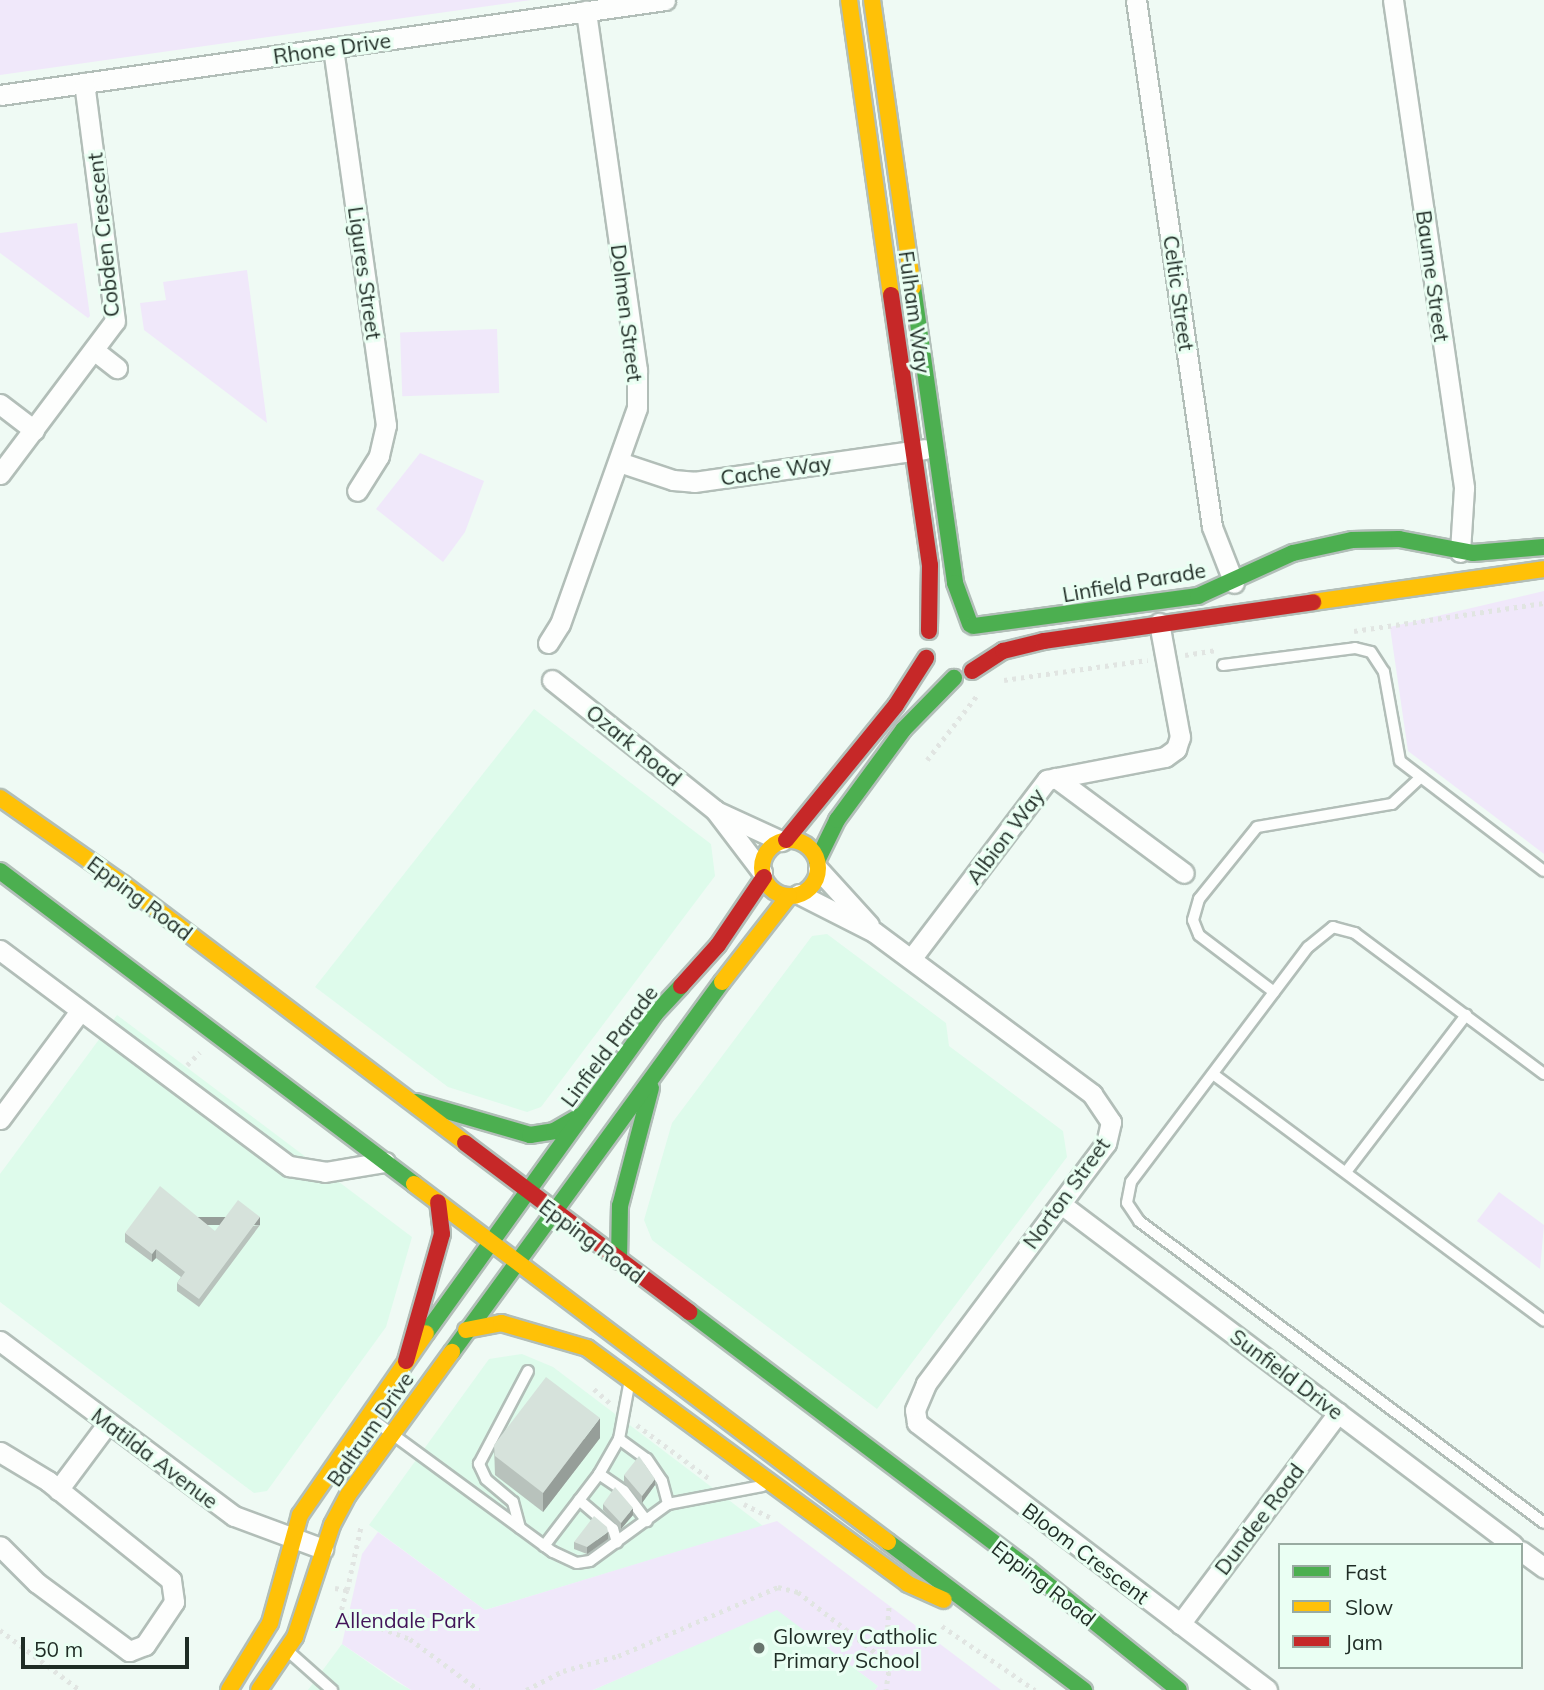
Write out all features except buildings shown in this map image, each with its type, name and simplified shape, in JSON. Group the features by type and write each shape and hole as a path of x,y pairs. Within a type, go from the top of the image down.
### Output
{"street":[{"name":"Rhone Drive","path":"0,95 665,0"},
{"name":"Fulham Way","path":"849,0 930,565 929,631"},
{"name":"Fulham Way","path":"872,0 955,583 971,625"},
{"name":"Celtic Street","path":"1136,0 1212,527 1234,583"},
{"name":"Baume Street","path":"1393,0 1464,492 1460,552"},
{"name":"Dolmen Street","path":"548,643 560,624 636,408 636,370 586,11"},
{"name":"Ligures Street","path":"333,48 386,425 379,456 356,491"},
{"name":"Cobden Crescent","path":"0,474 112,329 116,314 84,83"},
{"path":"95,351 117,368"},
{"path":"0,404 34,430"},
{"name":"Cache Way","path":"619,462 673,480 694,482 936,447"},
{"name":"Linfield Parade","path":"971,625 1192,597 1234,583 1293,553 1352,540 1399,540 1460,552 1544,547"},
{"name":"Linfield Parade","path":"972,671 1019,645 1544,569"},
{"path":"555,1213 655,1072 794,895 812,885 838,820 903,730 954,678 972,671 982,653 979,634 971,625 948,619 929,631 926,657 896,705 784,840 766,853 763,875"},
{"path":"1056,778 1165,757 1176,749 1180,737 1159,623"},
{"path":"926,657 936,672 954,678"},
{"name":"Ozark Road","path":"552,680 715,810"},
{"name":"Albion Way","path":"911,959 1048,779 1056,778 1184,873"},
{"name":"Epping Road","path":"0,798 123,884 528,1193 1026,1567 1179,1690"},
{"path":"715,810 784,840 809,847 818,865"},
{"path":"715,810 774,891 794,895"},
{"name":"Norton Street","path":"818,865 874,932"},
{"path":"0,871 519,1262 628,1351 1084,1690"},
{"name":"Linfield Parade","path":"491,1242 655,1014 718,945 763,875"},
{"name":"Norton Street","path":"794,895 874,932 1103,1105 1111,1122 1110,1135 926,1384 915,1410"},
{"path":"0,950 289,1166 313,1173 385,1162"},
{"path":"0,1119 80,1011"},
{"path":"619,1261 620,1206 655,1072"},
{"path":"403,1098 530,1135 554,1132 584,1113"},
{"path":"406,1361 440,1244 438,1202"},
{"name":"Sunfield Drive","path":"1061,1204 1510,1543"},
{"name":"Baltrum Drive","path":"259,1690 288,1650 314,1583 323,1549 348,1495 466,1330 555,1213"},
{"name":"Baltrum Drive","path":"229,1690 270,1623 300,1515 323,1476 491,1242"},
{"path":"466,1330 502,1323 528,1328 587,1348 630,1374 908,1584 996,1624"},
{"name":"Matilda Avenue","path":"0,1341 234,1516 323,1549"},
{"name":"Bloom Crescent","path":"915,1410 917,1423 932,1437 1268,1690"},
{"name":"Dundee Road","path":"1180,1624 1338,1413"},
{"path":"58,1490 108,1423"},
{"path":"0,1452 58,1490 174,1586 172,1608 145,1645 123,1648 37,1583 0,1546"},
{"path":"1523,1552 1544,1568"}],"lane":[{"path":"1223,665 1354,648 1371,652 1384,673 1396,753 1420,778 1544,871"},
{"path":"1274,992 1199,935 1193,920 1199,899 1257,827 1392,804 1420,778"},
{"path":"1544,1074 1340,926 1317,936 1131,1182 1129,1210 1544,1523"},
{"path":"1346,1172 1466,1015"},
{"path":"1213,1073 1544,1321"},
{"path":"520,1528 513,1502 486,1479 479,1464 528,1371"},
{"path":"544,1546 599,1474 619,1439 621,1413 630,1374"},
{"path":"366,1415 544,1546 577,1563 590,1561 668,1504 774,1485"},
{"path":"619,1439 647,1459 662,1481 668,1504"},
{"path":"599,1474 624,1491 647,1521"},
{"path":"579,1500 613,1529 617,1542"},
{"path":"288,1650 332,1690"}],"path":[{"path":"178,1058 188,1066 203,1048"},
{"path":"621,1413 728,1494"},
{"path":"314,1583 347,1590 341,1613 410,1639 478,1690"},
{"path":"526,1690 563,1671 618,1656 778,1587 798,1592 880,1656 889,1672 886,1690"},
{"path":"933,1621 1035,1690"},
{"path":"0,1630 80,1690"}],"shaded area":[{"path":"534,709 711,844 715,876 541,1107 527,1112 448,1087 315,987"},
{"path":"827,934 946,1023 949,1046 1063,1131 1067,1157 877,1409 652,1240 644,1220 672,1123 812,936"},
{"path":"117,1015 412,1237 386,1327 267,1491 254,1493 0,1302 0,1174"},
{"path":"522,1354 553,1367 763,1526 485,1610 369,1525 489,1359"},
{"name":"Glowrey Catholic Primary School","path":"777,1609 878,1686 875,1690 593,1690"},
{"path":"342,1644 395,1681 411,1690 308,1690"}],"green space":[{"path":"0,0 531,0 0,75"},
{"path":"77,223 90,316 88,318 0,253 0,233"},
{"path":"247,270 267,423 144,330 140,303 166,300 163,282"},
{"path":"497,329 499,393 402,396 400,332"},
{"path":"420,453 484,481 465,532 443,562 376,509"},
{"path":"1544,591 1544,854 1408,751 1390,627"},
{"path":"1499,1192 1544,1225 1540,1269 1477,1221"},
{"name":"Allendale Park","path":"777,1521 1001,1690 875,1690 878,1686 777,1610 593,1690 411,1690 342,1644 362,1554 378,1532 485,1610"}],"traffic: fast":[{"path":"913,287 955,583 970,624"},
{"path":"973,626 1198,596 1293,553 1352,540 1399,539 1473,553 1544,547"},
{"path":"817,861 837,820 903,730 954,678"},
{"path":"0,871 414,1184"},
{"path":"452,1352 722,982"},
{"path":"426,1333 655,1014 681,986"},
{"path":"619,1261 620,1206 651,1088"},
{"path":"416,1102 530,1135 554,1131 580,1116"},
{"path":"689,1312 1026,1567 1179,1690"},
{"path":"888,1542 1084,1690"}],"traffic: slow":[{"path":"849,0 891,295"},
{"path":"872,0 913,287"},
{"path":"1313,602 1544,569"},
{"path":"0,798 123,884 465,1143"},
{"path":"790,840 801,842 810,848 816,857 818,868 816,879 810,888 801,894 790,896 779,894 770,888 764,879 762,868 764,857 770,848 779,842 790,840"},
{"path":"722,982 789,896"},
{"path":"414,1184 888,1542"},
{"path":"466,1330 501,1323 587,1348 908,1584 944,1600"},
{"path":"229,1690 270,1623 300,1515 426,1333"},
{"path":"259,1690 295,1637 332,1525 348,1495 452,1352"}],"traffic: jam":[{"path":"891,295 930,565 929,631"},
{"path":"972,671 1003,651 1044,641 1313,602"},
{"path":"786,840 896,705 926,658"},
{"path":"681,986 718,945 764,877"},
{"path":"465,1143 689,1312"},
{"path":"406,1361 442,1234 438,1202"}],"place":[{"name":"Glowrey Catholic Primary School","path":"759,1648"}]}
